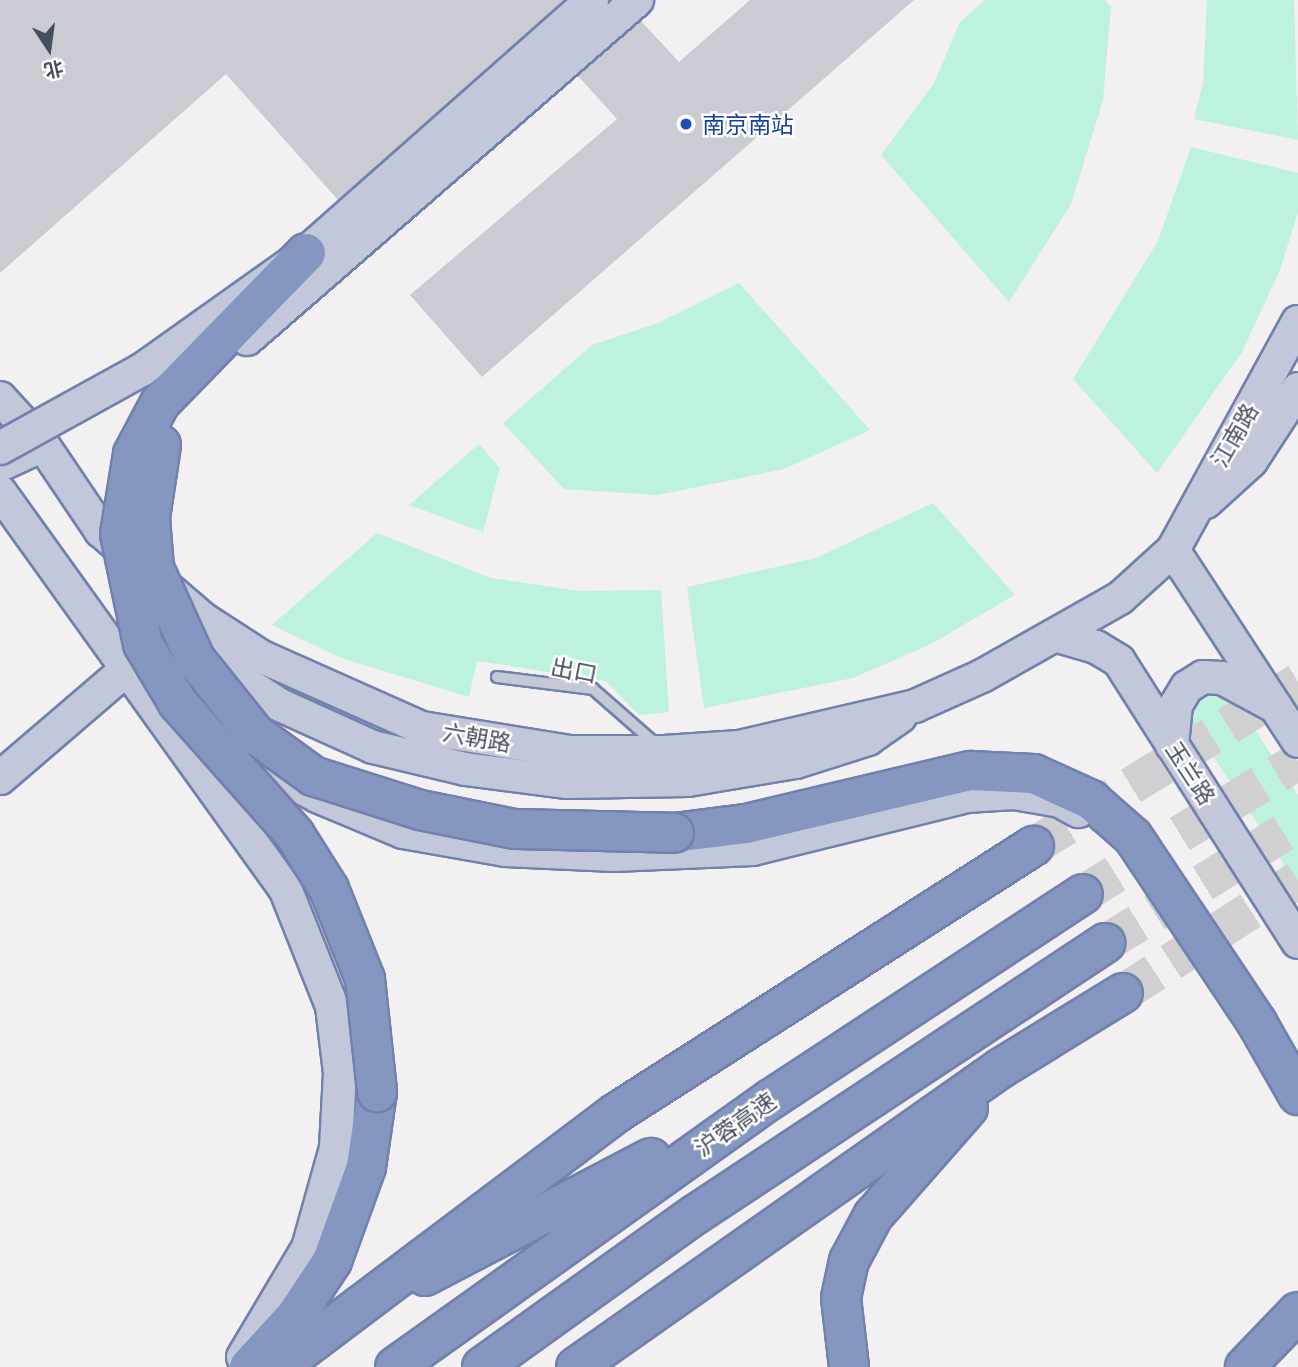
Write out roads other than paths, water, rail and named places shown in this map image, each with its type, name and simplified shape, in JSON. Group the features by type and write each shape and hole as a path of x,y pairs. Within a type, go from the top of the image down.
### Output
{"highway":[{"path":"249,1367 295,1317 332,1261 366,1167 377,1092 365,979 329,889 295,835 178,703 140,634 120,534 133,454 170,391 306,253"},
{"path":"247,339 170,391 149,466 154,568 168,605 195,659 231,710 313,776 420,810 515,828 674,833 746,824 971,771 1034,774 1091,800 1133,837 1186,915 1298,1095"},
{"path":"150,519 159,454 170,423 184,400 247,339"},
{"path":"278,1367 341,1316 617,1113 1034,846"},
{"name":"沪蓉高速","path":"395,1367 771,1099 1083,894"},
{"path":"482,1367 695,1214 1106,943"},
{"path":"576,1367 1001,1068 1123,993"},
{"path":"849,1367 841,1298 849,1261 873,1216 1001,1068"},
{"path":"341,1316 516,1232 771,1099"},
{"path":"1245,1367 1298,1312"}],"street":[{"path":"0,448 143,369 306,253 592,0"},
{"path":"247,339 637,0"},
{"name":"江南路","path":"1058,636 1120,598 1173,550 1298,321"},
{"path":"1192,515 1251,461 1298,389"},
{"name":"六朝路","path":"0,398 43,445 101,531 203,619 260,656 422,728 570,752 664,752 739,747 915,706 1058,636"},
{"path":"0,465 43,445"},
{"path":"0,492 285,888 331,1006 340,1073 337,1148 308,1248 234,1367"},
{"path":"101,531 141,600 237,742 260,765 403,832 505,850 614,855 753,849 967,796 1014,793 1060,801 1094,819 1131,849 1186,915"},
{"path":"1173,550 1298,741"},
{"path":"168,605 218,664 280,705 373,747 464,769 567,782 688,780 796,762 868,740 915,706"},
{"name":"玉兰路","path":"1058,636 1096,647 1119,661 1298,942"},
{"path":"0,778 126,670"},
{"path":"1172,745 1176,705 1186,687 1203,677 1222,678 1278,708"}],"lane":[{"name":"出口","path":"497,677 593,689 664,752"}],"tunnel":[{"path":"1034,846 1298,682"},
{"path":"1083,894 1298,761"},
{"path":"1106,943 1298,824"},
{"path":"1123,993 1298,880"}],"place":[{"name":"南京南站","path":"686,124"}]}
